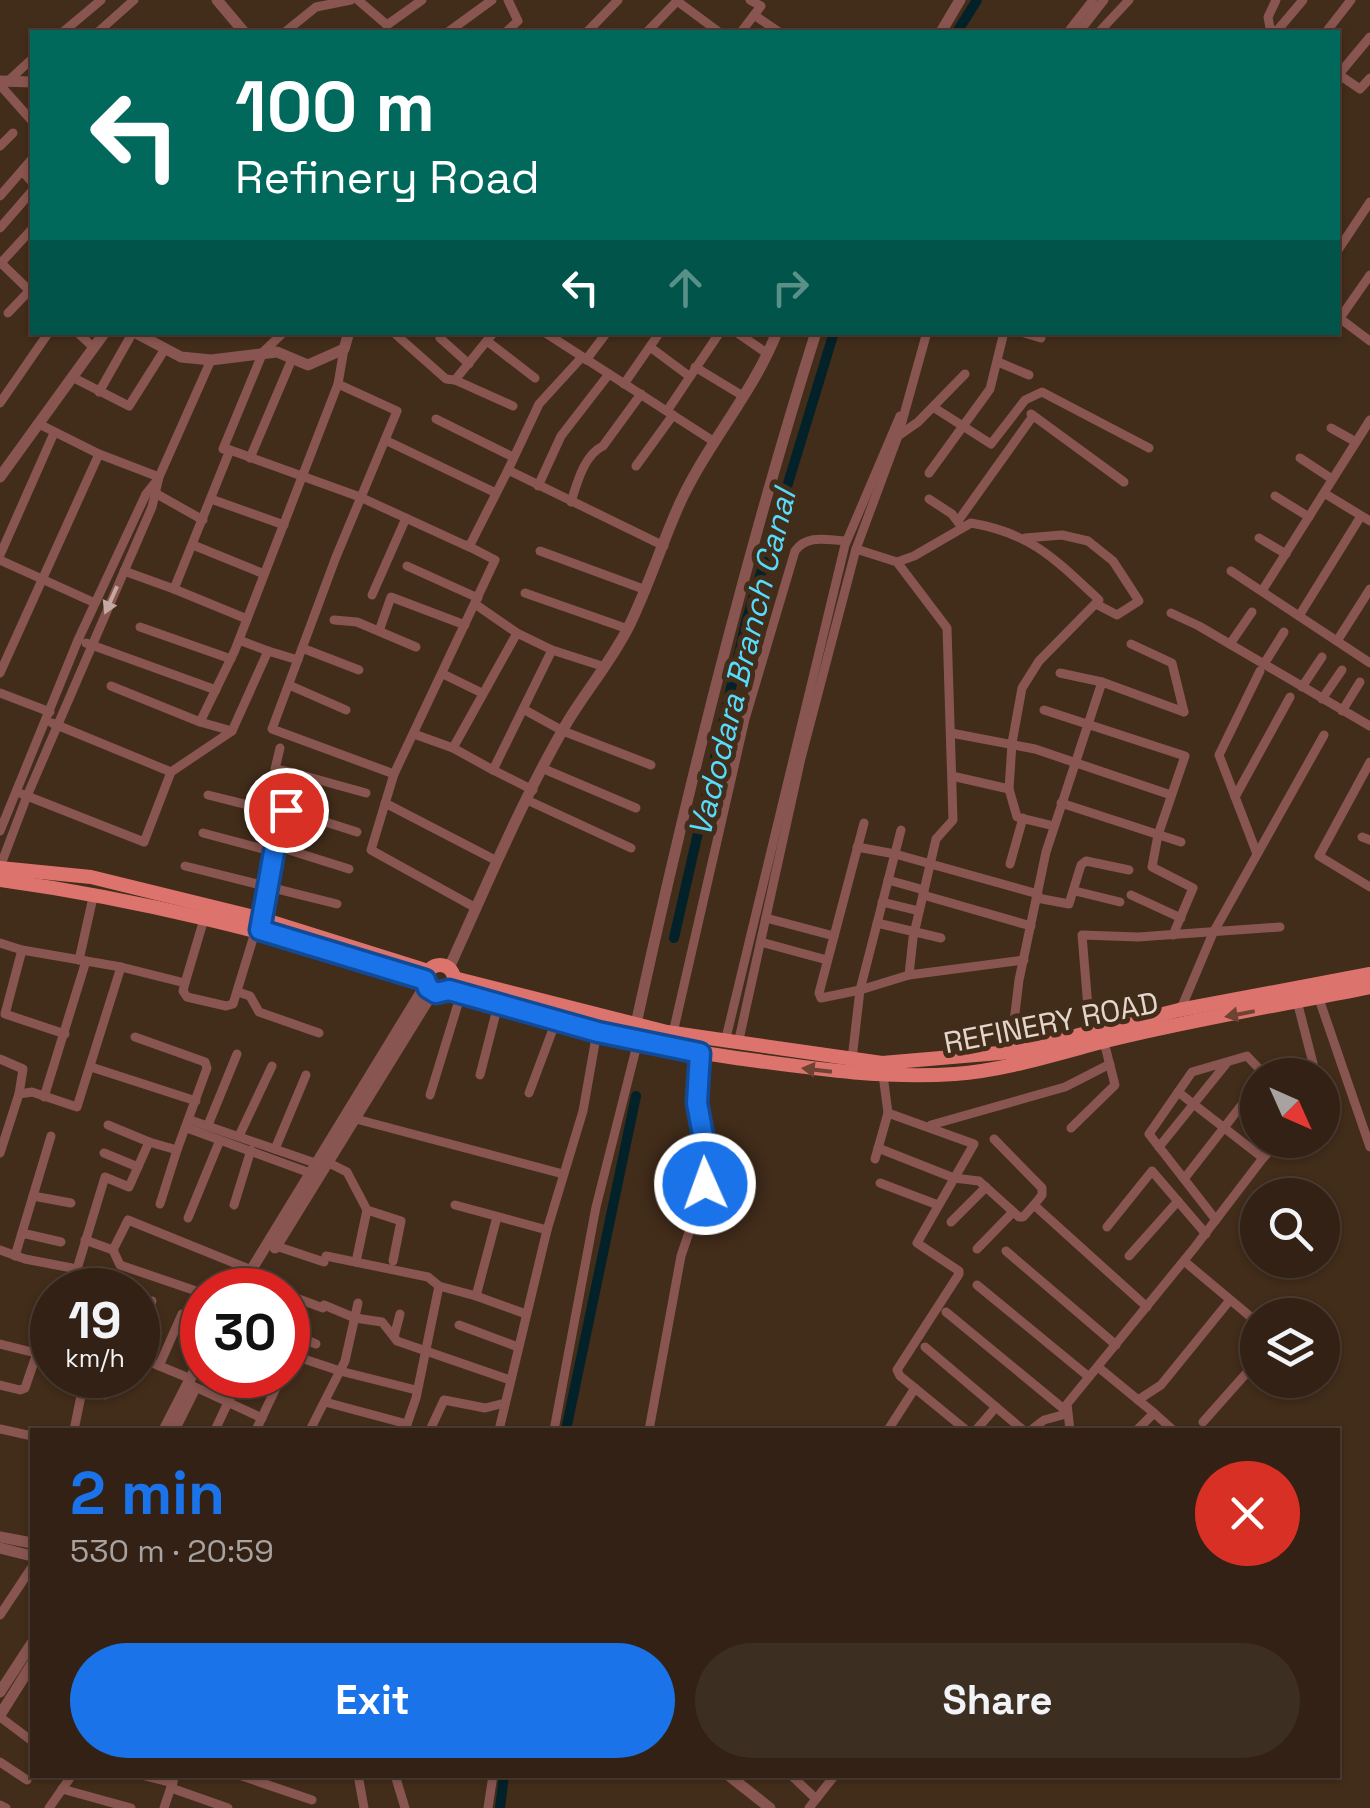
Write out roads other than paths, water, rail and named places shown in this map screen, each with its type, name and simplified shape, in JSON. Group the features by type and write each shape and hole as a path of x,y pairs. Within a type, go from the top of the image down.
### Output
{"main road":[{"name":"REFINERY ROAD","path":"0,867 92,877 441,982 673,1033 696,1048 732,1043 861,1065 883,1075 957,1074 1090,1032 1316,991 1370,974"},
{"name":"REFINERY ROAD","path":"0,880 94,893 204,919 259,926"},
{"name":"REFINERY ROAD","path":"441,982 498,1006 638,1041 861,1065 1010,1059 1104,1042 1181,1018"},
{"name":"REFINERY ROAD","path":"1316,991 1370,987"}],"street":[{"path":"100,30 134,0"},
{"path":"217,0 242,30"},
{"path":"287,30 316,7 352,0 387,26 422,0"},
{"path":"451,30 492,0"},
{"path":"508,0 518,21 508,30"},
{"path":"649,30 677,0 716,30"},
{"path":"942,30 960,0"},
{"path":"1070,30 1093,0"},
{"path":"1081,30 1104,0"},
{"path":"1101,30 1129,0"},
{"path":"1273,30 1268,17 1276,0"},
{"path":"1278,30 1302,0"},
{"path":"1328,30 1352,0"},
{"path":"589,30 615,1"},
{"path":"66,30 93,2"},
{"path":"743,30 758,4 778,30"},
{"path":"1340,72 1370,36"},
{"path":"3,82 30,62"},
{"path":"1340,75 1360,89 1370,78"},
{"path":"3,82 30,82"},
{"path":"3,82 30,119"},
{"path":"0,146 13,132"},
{"path":"0,196 30,161"},
{"path":"22,171 30,180"},
{"path":"0,228 30,193"},
{"path":"1340,247 1370,202"},
{"path":"30,231 0,264 30,289"},
{"path":"1340,315 1370,275"},
{"path":"8,313 30,291"},
{"path":"1340,319 1369,339"},
{"path":"0,403 47,335"},
{"path":"80,335 94,347"},
{"path":"2,470 102,335"},
{"path":"99,392 132,335"},
{"path":"140,335 181,357 211,360 277,352 308,365 344,349"},
{"path":"281,335 263,352 223,449 360,497 495,560 394,774 370,850 476,908"},
{"path":"200,722 239,640 338,384 348,335"},
{"path":"396,335 446,378 514,406"},
{"path":"442,335 440,338 468,364"},
{"path":"548,335 713,441"},
{"path":"463,544 469,546 539,404 605,335"},
{"path":"624,384 658,335"},
{"path":"740,335 768,354"},
{"path":"261,1268 320,1165 356,1119 441,982 563,731 628,629 676,512 776,335"},
{"path":"636,1024 718,675 815,335"},
{"path":"732,1043 846,541 901,414 926,335"},
{"path":"929,473 993,383 1003,335"},
{"path":"1031,335 1041,338"},
{"path":"455,380 491,337 535,378"},
{"path":"636,466 717,337"},
{"path":"650,347 742,396"},
{"path":"72,377 130,406 165,348"},
{"path":"250,458 292,359"},
{"path":"0,867 78,640 146,494 159,477 211,360"},
{"path":"998,362 1030,376"},
{"path":"538,486 561,436 609,374"},
{"path":"898,436 965,374"},
{"path":"338,384 397,411 272,729 394,774"},
{"path":"933,407 991,444 1027,399 1046,393 1149,448"},
{"path":"572,502 594,450 603,446 641,394"},
{"path":"1020,406 1124,482"},
{"path":"732,1043 856,549 898,436 901,414"},
{"path":"897,562 914,556 960,523 1033,416"},
{"path":"436,420 513,458"},
{"path":"1262,591 1370,420"},
{"path":"39,424 99,454 159,477"},
{"path":"1331,428 1356,442"},
{"path":"54,434 0,558 96,603"},
{"path":"385,440 496,492"},
{"path":"174,589 230,450"},
{"path":"0,674 99,454"},
{"path":"1300,458 1332,480"},
{"path":"508,470 664,546"},
{"path":"0,831 5,805 15,793 92,645 156,494 159,477"},
{"path":"1299,616 1366,518 1324,493"},
{"path":"156,494 204,520"},
{"path":"1275,496 1309,517"},
{"path":"211,499 284,525"},
{"path":"929,499 960,523 1002,528 1023,538 1062,565 1098,600 1039,661 1022,688 1008,789 1018,817 1054,826"},
{"path":"372,595 406,518"},
{"path":"1023,538 1074,536 1103,551 1139,601 1117,615 1096,604"},
{"path":"1259,538 1286,554"},
{"path":"673,1033 745,719 794,551 804,541 846,541"},
{"path":"192,545 264,574"},
{"path":"856,549 897,562 947,628 954,820 936,839 914,931 909,975"},
{"path":"540,551 646,590"},
{"path":"407,566 476,601 517,632 552,650 605,667"},
{"path":"124,571 247,619"},
{"path":"1231,572 1370,663"},
{"path":"1336,641 1370,589"},
{"path":"526,592 628,629"},
{"path":"380,632 391,597 465,625"},
{"path":"1230,644 1252,612"},
{"path":"1171,613 1370,726"},
{"path":"334,620 353,621 416,647"},
{"path":"140,627 231,659"},
{"path":"453,748 517,632"},
{"path":"1257,854 1219,755 1262,667 1284,632"},
{"path":"78,640 216,690"},
{"path":"239,640 298,660"},
{"path":"1060,673 1102,682 1184,712 1172,663 1131,644"},
{"path":"302,648 359,670"},
{"path":"493,770 552,650"},
{"path":"15,793 144,842 171,772 232,731 268,651"},
{"path":"1302,686 1322,656"},
{"path":"1322,699 1342,670"},
{"path":"442,674 482,693"},
{"path":"1010,1059 1024,960 1054,826 1102,682"},
{"path":"1342,710 1360,682"},
{"path":"289,685 346,710"},
{"path":"111,686 232,731"},
{"path":"0,693 171,772"},
{"path":"1235,797 1290,697"},
{"path":"523,709 563,731 651,765"},
{"path":"1044,710 1185,756 1158,834 1152,866 1192,888 1173,935"},
{"path":"951,733 1012,743 1171,795"},
{"path":"414,734 453,748 530,795 630,848"},
{"path":"1181,1018 1213,933 1324,735"},
{"path":"280,748 275,770 366,793"},
{"path":"1370,762 1318,856 1370,886"},
{"path":"544,769 636,808"},
{"path":"204,919 183,991 186,997 226,1006 235,1001 259,926 294,773"},
{"path":"952,776 1008,789"},
{"path":"208,795 356,832"},
{"path":"385,803 497,860"},
{"path":"1061,803 1181,842"},
{"path":"1010,864 1023,818"},
{"path":"864,823 827,960 821,998 909,975 1024,960"},
{"path":"861,1065 860,990 901,830"},
{"path":"203,832 349,869"},
{"path":"857,847 895,854 1067,904 1086,861 1129,870"},
{"path":"186,866 338,904"},
{"path":"888,880 1031,926"},
{"path":"1075,891 1120,902"},
{"path":"44,1096 64,1034 94,893"},
{"path":"1131,896 1181,918"},
{"path":"882,902 919,912"},
{"path":"766,918 834,936"},
{"path":"877,923 941,938"},
{"path":"1090,1032 1082,935 1173,935 1280,927"},
{"path":"760,942 827,960"},
{"path":"0,943 185,982"},
{"path":"22,950 5,1014 64,1034"},
{"path":"19,1094 32,1092 76,1107 122,966"},
{"path":"430,1096 441,982"},
{"path":"259,1268 320,1165 441,982"},
{"path":"1316,991 1370,1146"},
{"path":"238,992 250,996 258,1012 319,1033"},
{"path":"1296,995 1312,1058"},
{"path":"480,1075 498,1006"},
{"path":"499,1428 547,1230 583,1112 600,1015"},
{"path":"529,1093 556,1021"},
{"path":"135,1036 204,1062 208,1068 160,1204"},
{"path":"554,1428 596,1208 638,1041"},
{"path":"1071,1128 1114,1088 1104,1042"},
{"path":"648,1428 680,1256 705,1184 707,1157 697,1103 696,1048"},
{"path":"208,1125 237,1054"},
{"path":"1216,1220 1149,1134 1192,1072 1240,1058"},
{"path":"0,1059 23,1069 19,1094 0,1149"},
{"path":"1160,1148 1227,1062"},
{"path":"928,1126 1065,1087 1110,1064"},
{"path":"91,1066 196,1101"},
{"path":"238,1136 272,1066"},
{"path":"275,1149 306,1075"},
{"path":"875,1160 888,1113 883,1075"},
{"path":"1178,1092 1240,1141"},
{"path":"0,1101 15,1106"},
{"path":"1184,1178 1240,1107"},
{"path":"888,1113 974,1144 918,1243 960,1273 898,1373 964,1428"},
{"path":"356,1119 564,1174"},
{"path":"188,1124 208,1125 320,1165"},
{"path":"188,1124 251,1150 347,1172 367,1210 356,1262"},
{"path":"108,1125 178,1150"},
{"path":"15,1256 51,1136"},
{"path":"878,1148 954,1178 979,1182 1023,1217 1034,1206 1042,1188 994,1139"},
{"path":"188,1218 220,1140"},
{"path":"76,1268 105,1177 129,1186 149,1142"},
{"path":"234,1204 251,1150"},
{"path":"104,1153 138,1166"},
{"path":"1034,1428 1046,1418 1066,1412 1262,1158"},
{"path":"1107,1227 1152,1171 1206,1234"},
{"path":"880,1183 938,1205"},
{"path":"951,1222 986,1188"},
{"path":"33,1196 71,1203"},
{"path":"1129,1256 1178,1201"},
{"path":"455,1205 547,1230"},
{"path":"1034,1206 1146,1307"},
{"path":"367,1210 401,1221 394,1260"},
{"path":"978,1249 1013,1212"},
{"path":"476,1296 498,1217"},
{"path":"113,1250 128,1220 230,1268"},
{"path":"22,1234 62,1242"},
{"path":"86,1240 113,1250 120,1265 180,1286"},
{"path":"276,1246 428,1278 440,1286 526,1314"},
{"path":"0,1250 71,1268"},
{"path":"1006,1251 1116,1345"},
{"path":"1184,1261 1240,1308"},
{"path":"977,1284 1089,1378"},
{"path":"325,1402 406,1427 440,1286"},
{"path":"1138,1400 1162,1385 1230,1300"},
{"path":"310,1302 354,1318 382,1322 397,1342 510,1380"},
{"path":"311,1428 340,1372 358,1302"},
{"path":"946,1312 1066,1412 1070,1428"},
{"path":"394,1337 400,1314"},
{"path":"160,1364 180,1319"},
{"path":"459,1326 518,1347"},
{"path":"310,1341 316,1344"},
{"path":"0,1344 30,1352"},
{"path":"924,1347 1021,1428"},
{"path":"310,1361 416,1390"},
{"path":"1098,1366 1172,1428"},
{"path":"0,1385 20,1390 26,1388 30,1376"},
{"path":"1203,1422 1240,1380"},
{"path":"889,1428 914,1388"},
{"path":"74,1428 81,1398"},
{"path":"165,1428 184,1398"},
{"path":"175,1428 187,1398"},
{"path":"220,1398 262,1418"},
{"path":"216,1428 230,1398"},
{"path":"257,1428 271,1398"},
{"path":"434,1428 444,1400 484,1408 505,1403"},
{"path":"978,1428 996,1406"},
{"path":"1139,1428 1154,1413"},
{"path":"0,1429 30,1436"},
{"path":"2,1548 30,1543"},
{"path":"2,1548 30,1555"},
{"path":"0,1615 30,1570"},
{"path":"0,1692 30,1646"},
{"path":"30,1667 1,1710 30,1739"},
{"path":"0,1762 27,1780"},
{"path":"49,1808 70,1778"},
{"path":"248,1778 312,1800"},
{"path":"359,1778 364,1808"},
{"path":"396,1778 405,1808"},
{"path":"488,1808 493,1778"},
{"path":"732,1778 770,1808"},
{"path":"794,1778 816,1799"},
{"path":"809,1808 832,1778"},
{"path":"164,1808 173,1782 228,1808"},
{"path":"62,1789 130,1808"}],"waterway":[{"name":"Vadodara Branch Canal","path":"958,30 977,0"},
{"name":"Vadodara Branch Canal","path":"674,938 746,622 833,335"},
{"name":"Vadodara Branch Canal","path":"566,1428 636,1096"},
{"name":"Vadodara Branch Canal","path":"500,1808 504,1778"}]}
